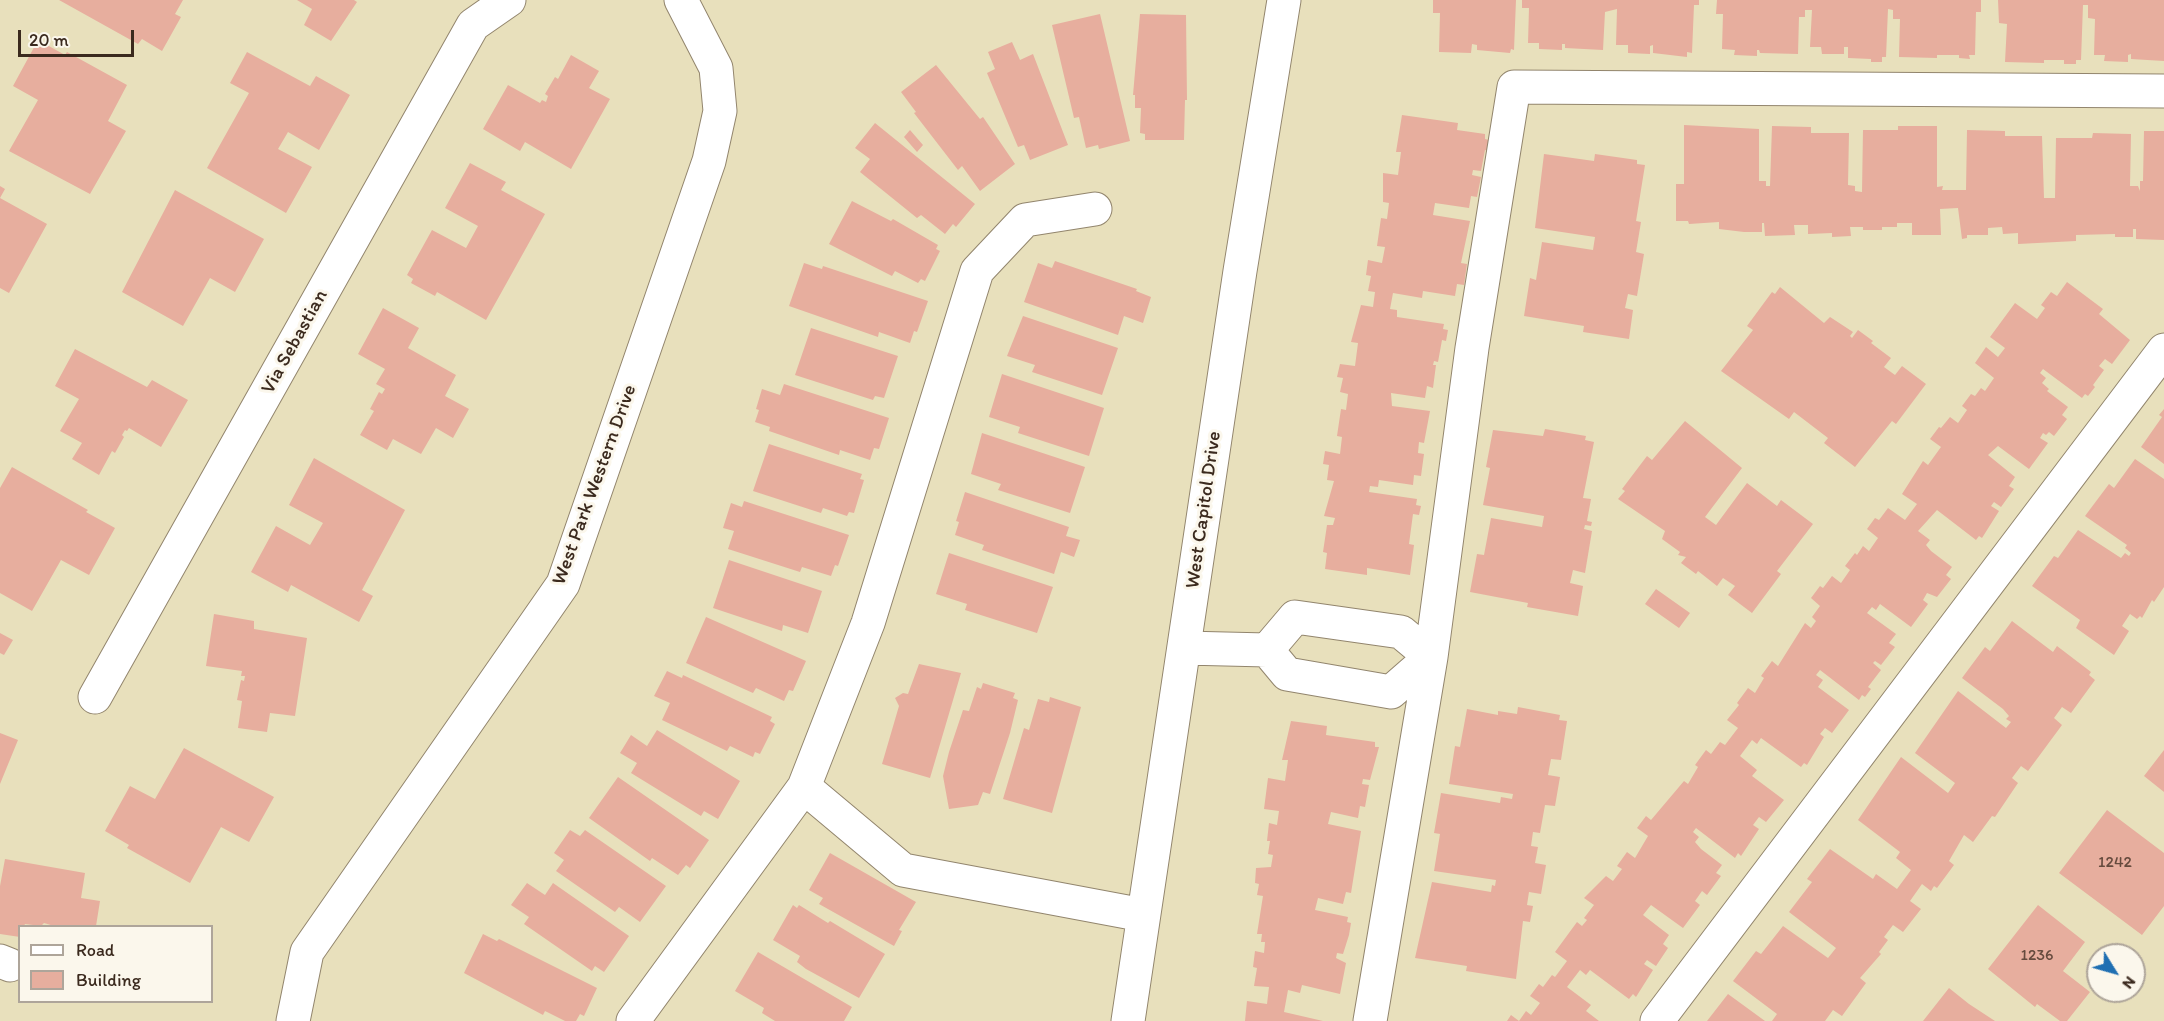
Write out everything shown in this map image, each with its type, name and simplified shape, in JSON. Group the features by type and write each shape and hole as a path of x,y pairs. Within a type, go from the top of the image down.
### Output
{"street":[{"name":"Via Sebastian","path":"95,697 473,25 509,0"},
{"name":"West Park Western Drive","path":"293,1021 307,952 563,584 705,172 720,111 716,68 681,0"},
{"name":"West Capitol Drive","path":"1128,1021 1239,272 1284,0"},
{"path":"1370,1021 1431,657 1472,348 1514,87 2164,91"},
{"path":"633,1021 804,787 868,623 977,272 1025,220 1095,209"},
{"path":"1657,1021 2164,350"},
{"path":"1267,650 1295,617 1401,633 1431,657"},
{"path":"1184,648 1267,650 1287,674 1391,692 1431,657"},
{"path":"804,787 903,870 1143,915"}],"building":[{"path":"59,0 183,0 175,14 181,17 162,51 142,39 138,44"},
{"path":"297,0 354,0 357,2 331,41 304,25 312,9"},
{"path":"1433,0 1516,0 1514,50 1511,49 1510,53 1477,50 1477,45 1472,44 1471,53 1439,52 1440,13 1433,13"},
{"path":"1522,0 1699,0 1699,5 1694,5 1692,53 1687,52 1687,57 1653,53 1653,45 1650,46 1650,54 1628,53 1628,45 1616,45 1617,9 1605,12 1603,50 1565,48 1565,44 1562,44 1562,50 1539,49 1539,43 1528,43 1529,8 1522,8"},
{"path":"1717,0 1981,0 1981,12 1976,12 1975,55 1969,55 1970,59 1959,58 1959,55 1937,55 1937,58 1899,57 1900,19 1893,19 1893,10 1888,9 1886,57 1882,57 1882,62 1871,62 1871,59 1848,58 1848,47 1844,47 1844,54 1822,54 1821,47 1810,47 1812,10 1805,10 1805,17 1799,17 1798,54 1760,53 1757,50 1757,56 1734,55 1735,50 1722,49 1723,14 1716,14"},
{"path":"1998,0 2164,0 2164,61 2131,59 2131,54 2128,55 2128,62 2104,61 2105,55 2094,55 2095,19 2088,18 2088,5 2083,5 2081,60 2076,60 2076,64 2064,64 2064,60 2044,60 2044,63 2005,62 2007,24 1999,23"},
{"path":"1100,14 1130,141 1099,149 1098,145 1086,148 1079,117 1074,118 1052,25"},
{"path":"1140,14 1186,15 1187,100 1185,100 1184,140 1145,140 1145,134 1140,133 1141,108 1135,108 1135,95 1133,95"},
{"path":"38,40 65,55 67,52 127,85 108,121 126,131 90,194 9,151 38,100 13,86"},
{"path":"1012,42 1020,60 1033,54 1068,145 1030,160 1024,145 1018,147 987,73 995,69 988,52"},
{"path":"247,52 310,86 316,76 350,95 319,150 288,132 278,149 312,167 286,213 207,168 249,93 230,83"},
{"path":"571,55 599,71 589,88 610,99 571,169 525,142 520,151 483,129 508,85 540,103 542,100 546,102 548,96 545,94 555,77 558,79"},
{"path":"936,65 980,119 983,117 1015,164 980,191 962,166 958,170 914,113 916,112 901,92"},
{"path":"1402,115 1458,123 1457,130 1485,134 1485,139 1489,140 1481,171 1473,170 1472,175 1481,177 1477,197 1471,196 1469,208 1435,203 1433,215 1470,221 1461,263 1467,264 1464,285 1457,284 1455,296 1423,291 1422,298 1393,293 1390,309 1397,310 1397,317 1444,324 1443,329 1448,330 1446,341 1442,340 1438,362 1434,361 1433,365 1436,365 1433,388 1427,386 1425,398 1391,393 1392,406 1430,411 1424,443 1419,442 1418,453 1424,454 1421,476 1414,475 1413,485 1379,480 1378,487 1370,486 1369,492 1417,499 1416,505 1421,506 1419,515 1413,514 1409,544 1414,545 1410,575 1367,568 1367,575 1325,569 1327,553 1323,552 1327,525 1333,525 1335,518 1324,516 1334,481 1327,480 1329,465 1323,464 1325,451 1340,454 1342,437 1337,436 1341,409 1346,410 1348,394 1340,392 1343,378 1337,377 1340,364 1355,366 1358,343 1351,342 1361,305 1373,307 1375,292 1368,291 1371,276 1366,275 1368,260 1382,263 1385,247 1377,246 1381,218 1387,219 1389,203 1383,202 1383,173 1398,175 1401,152 1396,152"},
{"path":"875,123 975,204 956,227 953,224 945,234 921,215 917,218 860,172 870,159 855,148"},
{"path":"1684,125 1759,129 1759,181 1766,181 1766,186 1770,186 1772,126 1811,127 1811,133 1849,133 1848,185 1855,186 1855,191 1862,192 1863,130 1898,130 1898,126 1937,126 1937,187 1943,186 1942,190 1966,190 1967,130 2005,131 2005,136 2042,136 2044,198 2055,198 2056,138 2092,138 2093,133 2131,134 2130,186 2138,186 2140,191 2140,181 2143,181 2144,131 2164,131 2164,240 2136,239 2136,229 2133,229 2133,237 2115,237 2115,234 2076,235 2076,241 2018,244 2018,233 2003,234 2002,227 1988,228 1988,235 1967,235 1967,238 1962,239 1958,208 1940,209 1941,235 1912,235 1912,223 1897,223 1897,227 1882,227 1882,230 1850,227 1851,236 1832,237 1832,233 1808,234 1808,225 1794,225 1795,235 1765,236 1764,223 1762,223 1762,232 1744,232 1719,229 1719,222 1689,224 1688,221 1676,221 1676,184 1684,184"},
{"path":"910,130 923,145 917,152 904,137"},
{"path":"1544,154 1594,161 1595,154 1637,160 1637,164 1645,165 1636,221 1641,222 1636,252 1644,254 1637,296 1628,294 1625,308 1633,310 1629,339 1583,332 1584,326 1524,316 1530,278 1536,280 1542,242 1593,250 1595,237 1535,228"},
{"path":"470,163 506,182 501,190 545,214 486,320 437,292 435,296 411,283 413,279 407,275 432,230 466,248 478,226 445,208"},
{"path":"0,186 5,189 0,198"},
{"path":"175,190 264,239 235,292 210,278 183,326 122,292"},
{"path":"0,198 47,224 9,293 0,288"},
{"path":"852,201 891,221 893,219 938,245 936,249 940,251 925,281 921,279 918,283 895,271 892,276 829,244"},
{"path":"1055,261 1137,289 1136,291 1151,297 1143,323 1124,316 1118,335 1024,302 1038,263 1052,268"},
{"path":"804,263 822,269 823,266 928,301 917,332 914,331 910,343 879,332 878,337 789,306"},
{"path":"2067,282 2103,309 2099,314 2130,340 2112,364 2105,359 2099,366 2104,370 2088,396 2085,394 2082,398 2043,369 2040,373 2046,378 2042,383 2049,389 2047,391 2068,407 2062,415 2067,419 2054,436 2049,432 2046,435 2043,433 2040,438 2048,443 2029,469 1998,446 1988,455 2015,477 2009,486 2014,489 2001,507 1994,502 1991,506 1999,511 1982,538 1979,536 1976,540 1937,510 1918,531 1930,540 1926,545 1931,551 1952,567 1946,575 1951,579 1937,597 1927,593 1923,600 1928,604 1911,627 1880,604 1876,610 1872,607 1867,613 1896,634 1889,643 1895,647 1881,665 1875,661 1873,663 1881,670 1868,687 1871,689 1865,697 1862,695 1859,700 1820,670 1816,675 1823,680 1818,687 1849,710 1832,733 1825,728 1820,734 1824,737 1807,765 1804,763 1801,767 1761,738 1757,744 1752,740 1740,756 1757,770 1752,776 1784,800 1766,822 1759,817 1753,825 1759,829 1741,856 1738,853 1735,858 1696,828 1693,832 1699,837 1695,842 1722,865 1716,873 1721,876 1707,895 1702,891 1695,901 1700,905 1683,928 1651,905 1643,915 1669,935 1663,944 1668,948 1656,966 1647,960 1644,964 1653,970 1636,997 1633,994 1629,999 1590,970 1586,975 1580,970 1567,987 1591,1005 1586,1011 1599,1021 1519,1021 1526,1011 1531,1015 1540,1003 1530,996 1539,984 1543,987 1552,975 1555,977 1567,961 1555,952 1577,922 1582,926 1587,920 1584,918 1594,905 1584,898 1606,876 1613,881 1622,869 1617,866 1627,852 1635,858 1648,836 1637,828 1646,816 1651,820 1684,781 1688,784 1698,767 1695,765 1706,750 1711,754 1720,742 1725,745 1738,728 1727,720 1739,705 1737,703 1748,688 1755,693 1764,678 1761,676 1772,661 1778,666 1805,623 1811,628 1816,621 1812,617 1820,606 1811,598 1820,586 1823,588 1832,576 1841,583 1850,570 1845,566 1855,553 1857,555 1863,546 1869,551 1878,538 1867,529 1875,518 1879,520 1888,508 1905,520 1917,504 1902,494 1923,461 1928,465 1941,447 1930,439 1939,427 1941,428 1950,417 1958,423 1967,410 1962,406 1971,394 1975,396 1981,388 1985,391 1994,378 1975,363 1986,347 1998,357 2005,348 1990,337 2015,303 2037,319 2045,308 2041,305 2051,292 2057,296"},
{"path":"1780,287 1824,323 1830,317 1853,332 1850,336 1852,338 1858,330 1873,341 1871,343 1891,358 1884,367 1895,375 1902,366 1926,384 1896,424 1892,421 1855,467 1824,443 1828,438 1794,412 1789,419 1721,371 1753,330 1747,326 1772,292 1775,294"},
{"path":"383,308 419,328 408,348 456,375 445,396 469,409 453,438 436,428 421,454 393,439 387,450 360,435 374,411 370,409 379,392 382,394 385,389 376,384 385,369 358,354"},
{"path":"1023,316 1118,348 1102,395 1032,372 1035,365 1007,356"},
{"path":"811,328 898,356 884,398 875,396 873,400 795,375"},
{"path":"75,349 147,387 152,380 188,400 161,447 129,428 125,430 122,435 124,437 115,453 112,451 99,475 72,459 82,443 60,431 79,399 55,386"},
{"path":"1002,374 1104,408 1089,456 1018,433 1020,427 989,417"},
{"path":"784,384 889,418 879,449 874,448 870,460 840,450 839,455 769,431 770,427 755,422 762,389 780,395"},
{"path":"2164,409 2164,464 2141,447 2162,417 2159,415"},
{"path":"1685,421 1742,468 1705,517 1716,525 1747,483 1777,506 1781,500 1813,524 1777,571 1781,574 1752,613 1728,595 1735,586 1723,578 1717,586 1698,571 1696,574 1681,563 1686,557 1678,555 1680,552 1662,539 1665,531 1618,499 1625,491 1622,489 1647,456 1652,460"},
{"path":"1545,429 1586,436 1585,440 1594,442 1583,498 1591,499 1587,521 1592,522 1591,526 1585,525 1584,529 1592,531 1585,573 1573,570 1570,583 1583,586 1578,616 1527,607 1528,603 1470,592 1477,554 1484,555 1491,518 1542,527 1544,516 1483,505 1490,468 1486,467 1493,430 1543,436"},
{"path":"982,433 1085,467 1070,513 998,490 1001,484 971,474"},
{"path":"769,444 862,474 860,479 864,480 854,513 849,512 847,516 823,508 821,513 753,491"},
{"path":"314,458 405,510 362,590 373,596 359,622 291,585 288,592 251,572 276,526 310,545 323,523 289,505"},
{"path":"2135,459 2164,479 2164,587 2154,602 2152,600 2142,618 2140,616 2137,619 2130,614 2122,626 2129,631 2114,655 2076,628 2080,620 2032,586 2054,556 2058,558 2078,530 2121,558 2125,553 2129,556 2131,553 2125,548 2127,545 2085,516 2109,484 2114,488"},
{"path":"12,467 115,528 89,575 61,560 32,611 0,593 0,488"},
{"path":"965,492 1069,527 1066,536 1080,540 1074,557 1061,552 1054,574 982,550 984,545 955,535 959,522 956,521"},
{"path":"744,501 849,535 838,566 835,565 831,576 802,567 800,572 728,549 734,531 723,528 731,503 742,507"},
{"path":"949,553 1053,587 1037,633 965,610 967,604 936,594"},
{"path":"729,560 822,591 808,633 783,625 782,631 713,608"},
{"path":"1656,589 1690,613 1679,628 1645,604"},
{"path":"214,614 254,621 254,629 307,638 295,716 270,713 267,732 238,728 242,701 237,700 241,680 244,681 245,676 241,676 242,671 206,666"},
{"path":"706,617 806,661 793,691 789,690 784,701 756,688 753,693 686,663"},
{"path":"2012,621 2053,652 2057,646 2091,672 2089,675 2095,680 2071,713 2062,707 2054,718 2062,725 2028,771 2021,766 2012,778 2018,783 1995,817 1992,816 1973,842 1964,835 1949,861 1954,865 1937,888 1934,886 1931,891 1922,884 1910,901 1921,909 1903,932 1893,925 1884,937 1888,940 1879,952 1881,954 1860,978 1866,983 1842,1016 1833,1010 1825,1021 1772,1021 1777,1014 1733,981 1756,951 1761,954 1783,926 1828,958 1836,948 1789,912 1812,882 1807,879 1830,849 1873,879 1876,874 1897,889 1911,870 1896,858 1900,852 1858,820 1901,757 1948,793 1955,783 1915,753 1958,691 2006,728 2011,722 2006,719 2009,716 2003,709 1962,678 1985,647 1990,651"},
{"path":"0,633 13,640 4,655 0,653"},
{"path":"919,664 961,673 930,778 882,764 899,706 895,698 903,693 908,694"},
{"path":"667,671 682,678 683,675 772,717 770,721 775,724 760,754 755,752 753,757 730,746 727,751 662,720 670,703 654,696"},
{"path":"983,683 1015,693 1013,698 1018,700 1010,733 990,794 983,792 978,805 949,809 943,776 949,752 963,710 969,711 977,687 981,689"},
{"path":"1050,697 1081,707 1052,813 1003,799 1024,728 1029,730 1038,699 1049,702"},
{"path":"1518,707 1560,715 1559,720 1567,721 1561,760 1551,759 1548,775 1560,777 1555,806 1545,805 1540,833 1533,832 1531,846 1538,847 1535,863 1546,865 1541,894 1529,892 1527,905 1533,906 1530,922 1523,921 1516,979 1466,971 1467,966 1415,958 1432,882 1491,892 1492,885 1495,886 1496,880 1434,871 1440,834 1434,833 1441,793 1500,803 1501,797 1512,799 1513,794 1449,784 1455,746 1460,747 1467,709 1498,715 1498,711 1517,714"},
{"path":"1291,721 1327,726 1326,735 1375,742 1375,747 1379,747 1370,780 1363,779 1362,784 1369,785 1365,807 1360,806 1358,818 1331,812 1328,824 1361,831 1351,893 1346,892 1343,904 1318,898 1315,910 1348,917 1347,922 1351,923 1349,935 1343,954 1337,953 1336,958 1346,963 1340,994 1302,985 1300,993 1288,990 1284,1012 1323,1021 1245,1021 1247,1001 1267,1004 1269,987 1254,986 1257,968 1253,967 1255,951 1264,953 1265,942 1261,942 1262,934 1257,934 1263,896 1257,895 1259,884 1255,883 1256,868 1271,867 1273,855 1268,854 1270,841 1267,841 1269,823 1277,825 1279,811 1264,809 1268,778 1285,781 1288,760 1282,760"},
{"path":"657,730 740,781 718,819 704,811 701,816 631,773 637,763 620,753 631,735 647,746"},
{"path":"0,733 18,740 0,784"},
{"path":"184,748 274,797 249,842 221,827 190,883 127,848 129,845 105,831 130,786 155,799"},
{"path":"2164,750 2164,792 2144,776"},
{"path":"618,777 709,840 690,868 686,865 678,875 652,858 650,861 589,818"},
{"path":"2107,810 2164,853 2164,906 2142,935 2059,873"},
{"path":"570,830 580,836 585,830 666,886 640,922 619,907 615,912 556,871 564,860 554,853"},
{"path":"830,853 916,902 899,930 902,931 894,946 819,904 823,898 809,890"},
{"path":"5,859 85,873 81,898 100,901 96,925 25,924 18,925 18,937 0,934 0,886"},
{"path":"527,883 545,895 553,883 629,936 604,972 595,966 592,971 524,924 529,917 511,905"},
{"path":"793,905 797,908 799,905 828,923 830,921 885,954 859,998 806,969 797,962 800,956 773,940"},
{"path":"2038,905 2085,942 2063,971 2086,989 2086,997 2067,1021 2060,1021 2037,1004 2035,1007 1988,969"},
{"path":"483,934 497,941 499,939 597,988 584,1016 580,1014 576,1021 565,1021 545,1011 543,1015 464,973"},
{"path":"758,952 852,1007 844,1021 775,1021 762,1013 764,1008 735,991"},
{"path":"1949,988 1969,1004 1995,1021 1923,1021"},
{"path":"1728,994 1765,1021 1707,1021"},
{"path":"1511,1015 1519,1021 1507,1021"}]}
